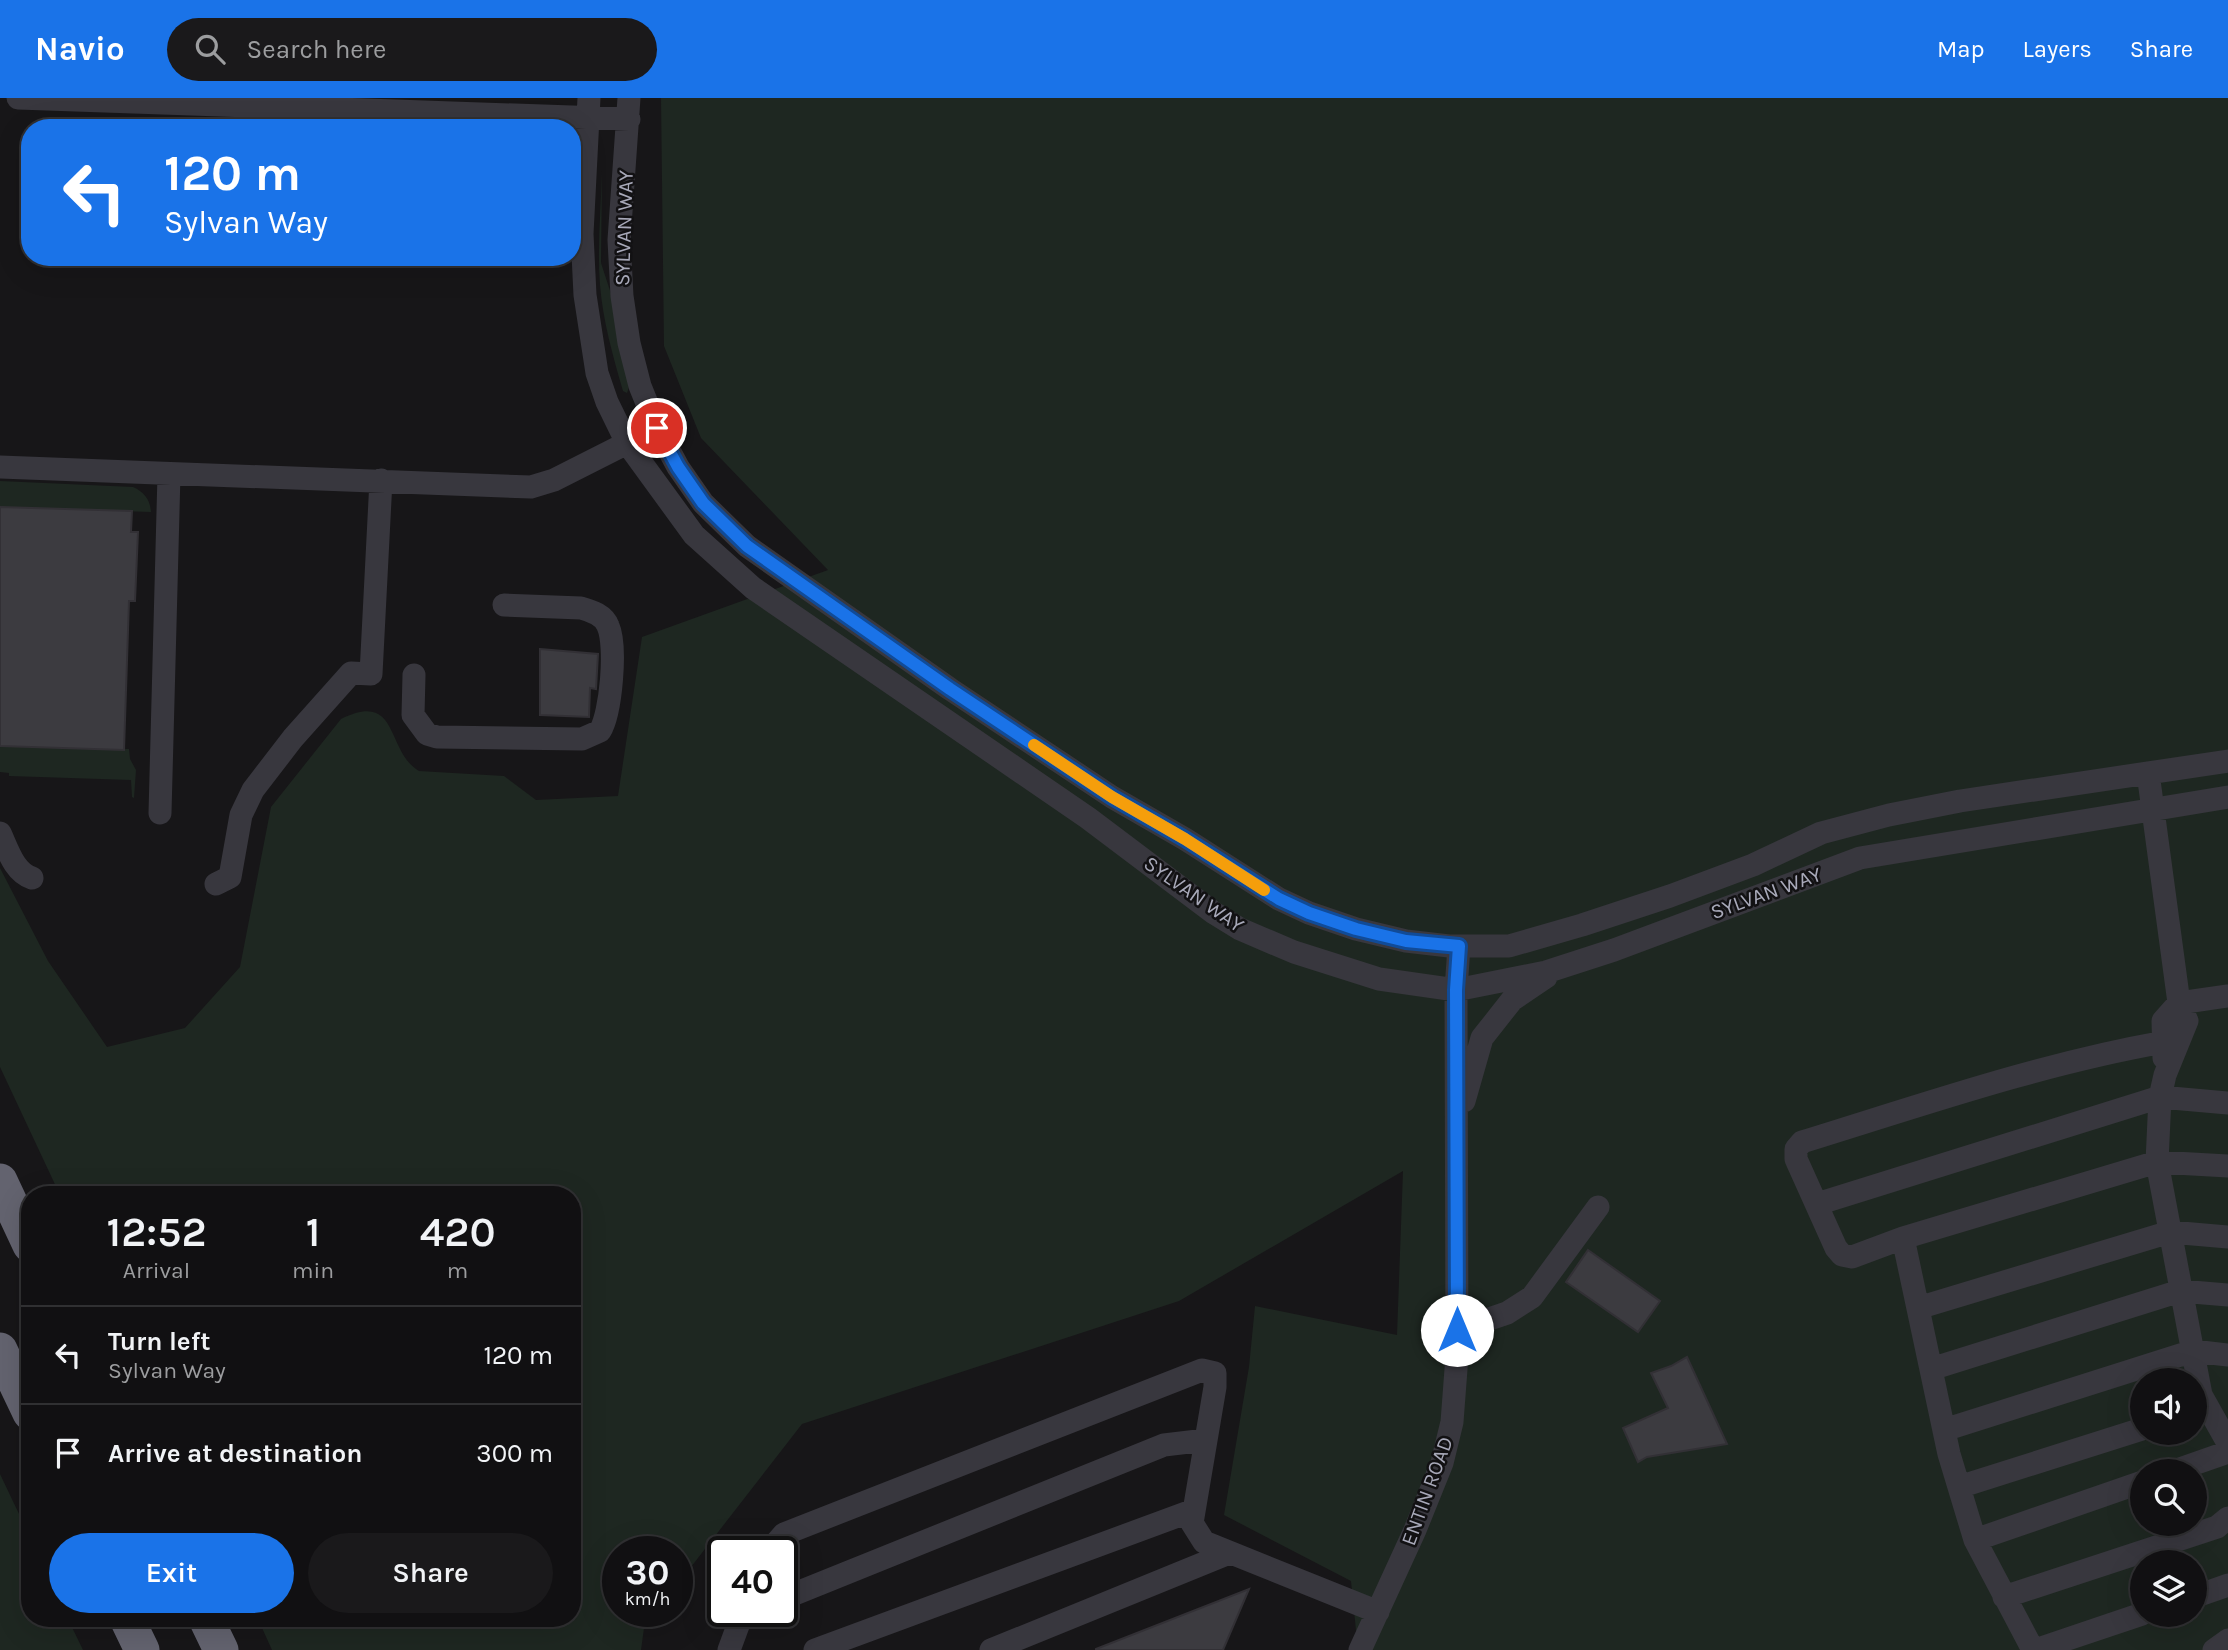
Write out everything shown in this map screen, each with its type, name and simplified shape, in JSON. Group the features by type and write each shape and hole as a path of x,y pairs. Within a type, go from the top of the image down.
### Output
{"highway":[{"path":"0,1181 21,1226"},
{"path":"0,1350 21,1394"},
{"path":"131,1627 142,1650"},
{"path":"210,1627 221,1650"}],"street":[{"path":"18,98 629,109"},
{"name":"SYLVAN WAY","path":"588,108 582,234 584,295 597,373 607,402 627,443 694,535 753,588 1088,818 1214,913 1240,929 1294,952 1379,979 1456,990 1546,972 1860,858 2228,797"},
{"name":"SYLVAN WAY","path":"629,109 619,240 622,296 629,343 640,386 657,428 678,467 703,503 747,546 928,673 1112,797 1185,839 1279,899 1356,929 1406,941 1459,946 1508,946 1582,925 1729,874 1821,833 1889,815 1960,801 2228,761"},
{"path":"0,467 531,487 554,480 657,428"},
{"path":"160,813 169,474"},
{"path":"216,884 230,877 241,815 253,790 293,738 351,673 371,674 381,480"},
{"path":"414,675 414,715 427,734 437,737 500,729 582,739 600,731 608,713 612,642 604,619 590,611 564,607 504,605"},
{"path":"912,699 928,673"},
{"path":"2148,773 2179,1003 2187,1021 2163,1086"},
{"path":"0,833 16,867 23,875 32,878"},
{"name":"ENTIN ROAD","path":"1360,1650 1415,1531 1442,1463 1452,1422 1457,1330 1456,990 1459,946"},
{"path":"1457,1127 1482,1038 1511,1000 1567,965"},
{"path":"2228,996 2179,1003 2163,1021 2163,1086 2157,1162 2201,1395 2228,1443"},
{"path":"2164,1042 2104,1053 2000,1080 1802,1142 1796,1149 1796,1159 1836,1248 1842,1255 1852,1257 1903,1238 2157,1162 2228,1166"},
{"path":"1816,1204 2163,1086 2228,1102"},
{"path":"1457,1330 1507,1313 1532,1297 1598,1207"},
{"path":"1918,1308 2170,1231 2228,1237"},
{"path":"1903,1238 1944,1430 1975,1540 2034,1650 2130,1618"},
{"path":"1931,1369 2180,1291 2228,1295"},
{"path":"1944,1430 2193,1351 2228,1355"},
{"path":"782,1536 1202,1370 1215,1373 1215,1387 1192,1524 1204,1542 1378,1612"},
{"path":"1959,1487 2130,1433"},
{"path":"798,1593 1164,1445 1206,1440"},
{"path":"2207,1459 2228,1452"},
{"path":"1975,1540 2130,1486"},
{"path":"815,1650 1194,1510"},
{"path":"2004,1597 2217,1527 2228,1518"},
{"path":"991,1650 1229,1553"},
{"path":"2207,1592 2228,1585"},
{"path":"729,1650 739,1627"},
{"path":"2214,1650 2228,1640"}],"shaded area":[{"path":"661,98 2228,98 2228,1650 1358,1650 1351,1581 1224,1515 1249,1367 1255,1306 1397,1335 1403,1171 1179,1301 802,1424 715,1536 707,1536 707,1546 693,1564 693,1536 602,1536 602,1627 645,1627 641,1650 272,1650 262,1627 581,1627 581,1186 56,1186 0,1067 0,868 48,961 107,1047 185,1028 240,967 271,807 341,719 360,712 373,712 383,717 408,762 419,771 504,776 536,800 618,796 642,637 828,570 701,438 664,346"},
{"path":"602,171 601,263 616,309 629,387 627,393 623,391 601,299 599,257"},
{"path":"0,481 133,487 146,497 151,512 0,507"},
{"path":"0,746 129,749 130,759 136,770 134,798 131,780 9,776 9,773 0,772"},
{"path":"0,1474 21,1518 21,1627 72,1627 83,1650 0,1650"}],"building":[{"path":"0,507 132,511 131,532 138,532 135,601 129,601 124,750 0,746"},
{"path":"540,649 598,654 596,689 590,688 589,717 540,715"},
{"path":"1588,1250 1660,1301 1638,1332 1566,1282"},
{"path":"1687,1357 1727,1444 1647,1457 1638,1462 1623,1428 1668,1408 1651,1373"},
{"path":"1249,1589 1223,1650 1096,1650 1096,1649"}],"slow traffic":[{"path":"1034,745 1112,797 1185,839 1264,890"}],"route":[{"path":"657,428 678,467 703,503 747,546 950,689 1112,797 1234,869 1253,884 1309,913 1356,929 1406,941 1459,946 1456,990 1457,1330"}]}
